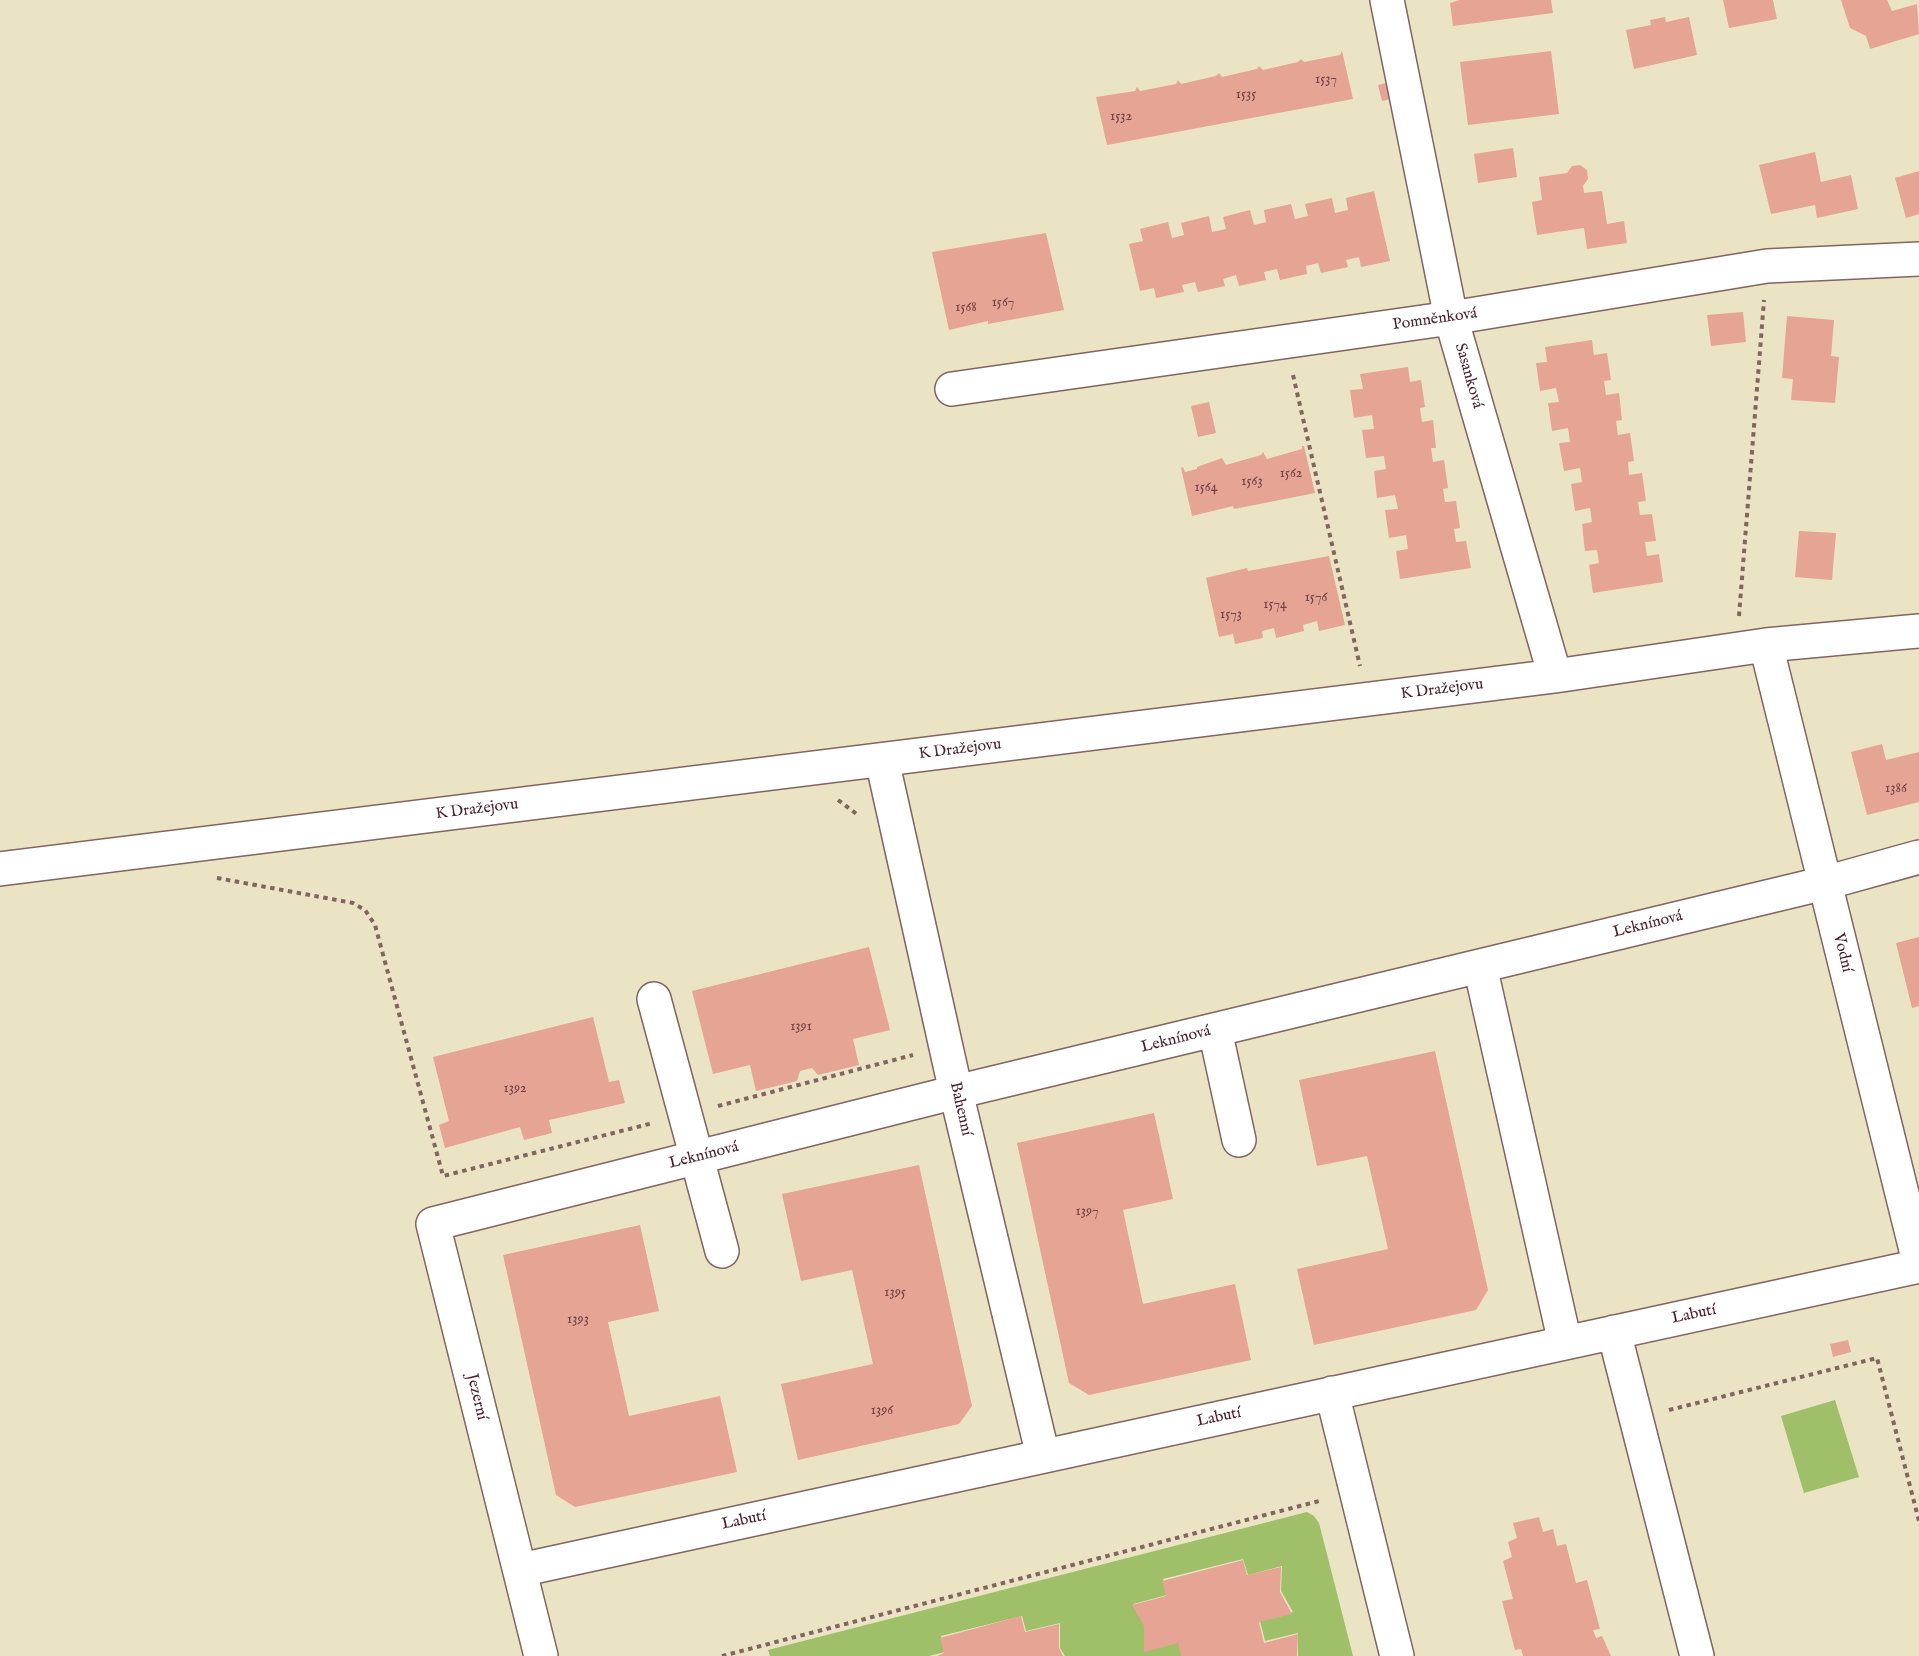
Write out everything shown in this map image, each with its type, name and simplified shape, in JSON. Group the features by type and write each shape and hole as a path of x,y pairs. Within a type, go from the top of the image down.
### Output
{"street":[{"name":"Sasanková","path":"1387,0 1451,318 1555,676"},
{"name":"Pomněnková","path":"952,389 1451,318 1767,267 1919,259"},
{"name":"K Dražejovu","path":"0,869 1555,676 1766,645 1919,631"},
{"name":"Vodní","path":"1766,645 1919,1264"},
{"name":"Bahenní","path":"882,760 956,1092 1043,1456"},
{"name":"Leknínová","path":"433,1224 956,1092 1825,883 1919,857"},
{"path":"1480,966 1565,1343"},
{"path":"654,999 722,1251"},
{"path":"1215,1030 1239,1140"},
{"name":"Jezerní","path":"433,1224 541,1656"},
{"name":"Labutí","path":"520,1570 1919,1264"},
{"path":"1614,1332 1697,1656"},
{"path":"1332,1394 1397,1656"}],"path":[{"path":"1739,621 1767,267"},
{"path":"1285,341 1367,699"},
{"path":"834,797 857,813 861,822"},
{"path":"214,878 344,901 365,910 375,925 443,1176 660,1121"},
{"path":"706,1110 912,1058 914,1047"},
{"path":"1636,1419 1877,1358 1919,1521"},
{"path":"722,1656 1356,1491"}],"green space":[{"path":"1835,1400 1859,1477 1804,1493 1781,1416"},
{"path":"1307,1512 1319,1523 1353,1656 1298,1656 1298,1633 1265,1641 1260,1621 1293,1612 1281,1591 1282,1566 1248,1575 1243,1559 1163,1579 1167,1595 1133,1604 1145,1626 1179,1642 1182,1656 1065,1656 1060,1648 1060,1623 1026,1631 1022,1616 941,1636 945,1652 929,1656 770,1656 768,1650"}],"building":[{"path":"1460,0 1551,0 1553,13 1453,26 1450,3"},
{"path":"1723,0 1773,0 1777,19 1729,28"},
{"path":"1841,0 1887,0 1892,11 1917,4 1919,34 1870,49 1866,36 1850,28"},
{"path":"1665,17 1666,22 1689,17 1697,55 1634,69 1626,30 1651,25 1650,20"},
{"path":"1342,51 1353,99 1107,145 1096,97 1135,91 1137,87 1140,91 1176,84 1178,80 1181,84 1216,76 1219,73 1222,77 1257,69 1259,66 1263,70 1298,62 1301,59 1304,62 1340,55"},
{"path":"1551,51 1559,114 1468,125 1460,62"},
{"path":"1387,83 1391,99 1382,101 1378,85"},
{"path":"1513,148 1517,177 1478,183 1474,154"},
{"path":"1815,152 1821,182 1851,175 1858,209 1817,218 1815,205 1771,214 1759,165"},
{"path":"1580,165 1587,170 1588,179 1583,186 1584,193 1602,191 1607,224 1624,221 1627,243 1587,249 1584,228 1537,235 1532,202 1542,200 1539,177 1567,173 1572,166"},
{"path":"1919,171 1919,214 1906,218 1895,178"},
{"path":"1374,191 1390,261 1361,267 1359,257 1346,260 1348,267 1321,273 1318,263 1306,266 1307,274 1280,280 1277,269 1264,272 1266,280 1239,286 1236,275 1223,279 1225,286 1198,292 1195,282 1182,285 1184,292 1156,298 1154,288 1140,291 1129,244 1143,241 1140,229 1168,222 1172,238 1184,235 1181,223 1209,216 1212,232 1226,229 1223,217 1250,210 1254,225 1266,222 1264,210 1291,204 1295,219 1308,216 1305,204 1332,198 1335,213 1348,210 1346,198"},
{"path":"1046,233 1064,310 988,324 988,321 949,330 932,252"},
{"path":"1743,312 1746,342 1711,346 1707,315"},
{"path":"1787,316 1834,320 1831,356 1839,357 1835,403 1791,400 1793,379 1782,378"},
{"path":"1592,340 1594,355 1607,353 1611,380 1604,381 1606,395 1619,393 1622,420 1616,421 1618,435 1630,433 1634,461 1628,462 1629,475 1642,473 1646,501 1638,502 1640,515 1652,514 1656,541 1645,542 1647,556 1659,554 1663,582 1593,593 1589,565 1599,563 1597,550 1585,551 1582,524 1592,522 1590,508 1575,511 1571,484 1582,482 1580,468 1564,471 1559,443 1570,442 1568,428 1552,431 1548,403 1559,402 1556,388 1540,391 1536,363 1547,362 1545,347"},
{"path":"1408,367 1410,382 1421,380 1425,407 1420,408 1422,422 1433,420 1436,448 1431,448 1433,462 1444,460 1448,488 1443,489 1445,502 1456,501 1460,528 1454,529 1456,542 1466,541 1471,568 1400,579 1396,551 1408,549 1406,535 1389,538 1385,510 1398,509 1395,495 1377,498 1374,471 1386,469 1384,456 1366,458 1362,430 1374,429 1372,415 1354,418 1350,390 1363,389 1360,374"},
{"path":"1209,402 1216,433 1198,437 1191,406"},
{"path":"1304,446 1315,493 1234,509 1233,506 1192,516 1181,468 1183,467 1185,472 1222,458 1226,465 1261,455 1263,452 1267,459 1302,449"},
{"path":"1799,531 1836,533 1832,580 1795,577"},
{"path":"1329,556 1345,625 1319,631 1317,621 1303,625 1304,631 1276,638 1274,628 1262,631 1263,638 1235,644 1233,634 1219,637 1206,578 1247,568 1248,571"},
{"path":"1882,744 1886,760 1919,752 1919,802 1867,815 1851,752"},
{"path":"1919,937 1919,1006 1912,1008 1896,943"},
{"path":"869,947 890,1030 853,1039 859,1065 818,1075 812,1068 800,1071 797,1081 756,1091 750,1065 713,1074 692,991"},
{"path":"593,1017 609,1082 619,1080 625,1103 549,1120 552,1133 524,1140 520,1127 445,1148 439,1125 449,1121 433,1057"},
{"path":"1435,1051 1488,1290 1476,1310 1314,1345 1297,1269 1388,1249 1367,1156 1317,1166 1299,1080"},
{"path":"1154,1113 1173,1199 1123,1210 1143,1304 1235,1284 1251,1360 1089,1395 1069,1383 1017,1143"},
{"path":"919,1165 972,1406 959,1424 798,1460 781,1384 873,1364 852,1270 801,1281 782,1194"},
{"path":"640,1225 659,1311 608,1322 629,1416 720,1396 737,1472 575,1507 556,1495 503,1255"},
{"path":"1848,1340 1851,1352 1833,1357 1830,1344"},
{"path":"1539,1517 1543,1532 1553,1529 1557,1546 1566,1544 1576,1583 1587,1580 1600,1629 1593,1630 1596,1638 1602,1636 1611,1656 1523,1656 1521,1649 1515,1650 1502,1601 1513,1599 1503,1561 1512,1557 1508,1542 1517,1538 1513,1523"},
{"path":"1243,1560 1247,1575 1281,1567 1280,1592 1292,1614 1259,1622 1264,1643 1298,1634 1297,1656 1181,1656 1178,1643 1144,1652 1144,1626 1132,1605 1166,1596 1162,1581"},
{"path":"1021,1616 1025,1632 1059,1624 1059,1648 1063,1656 937,1656 944,1653 940,1638"}]}
